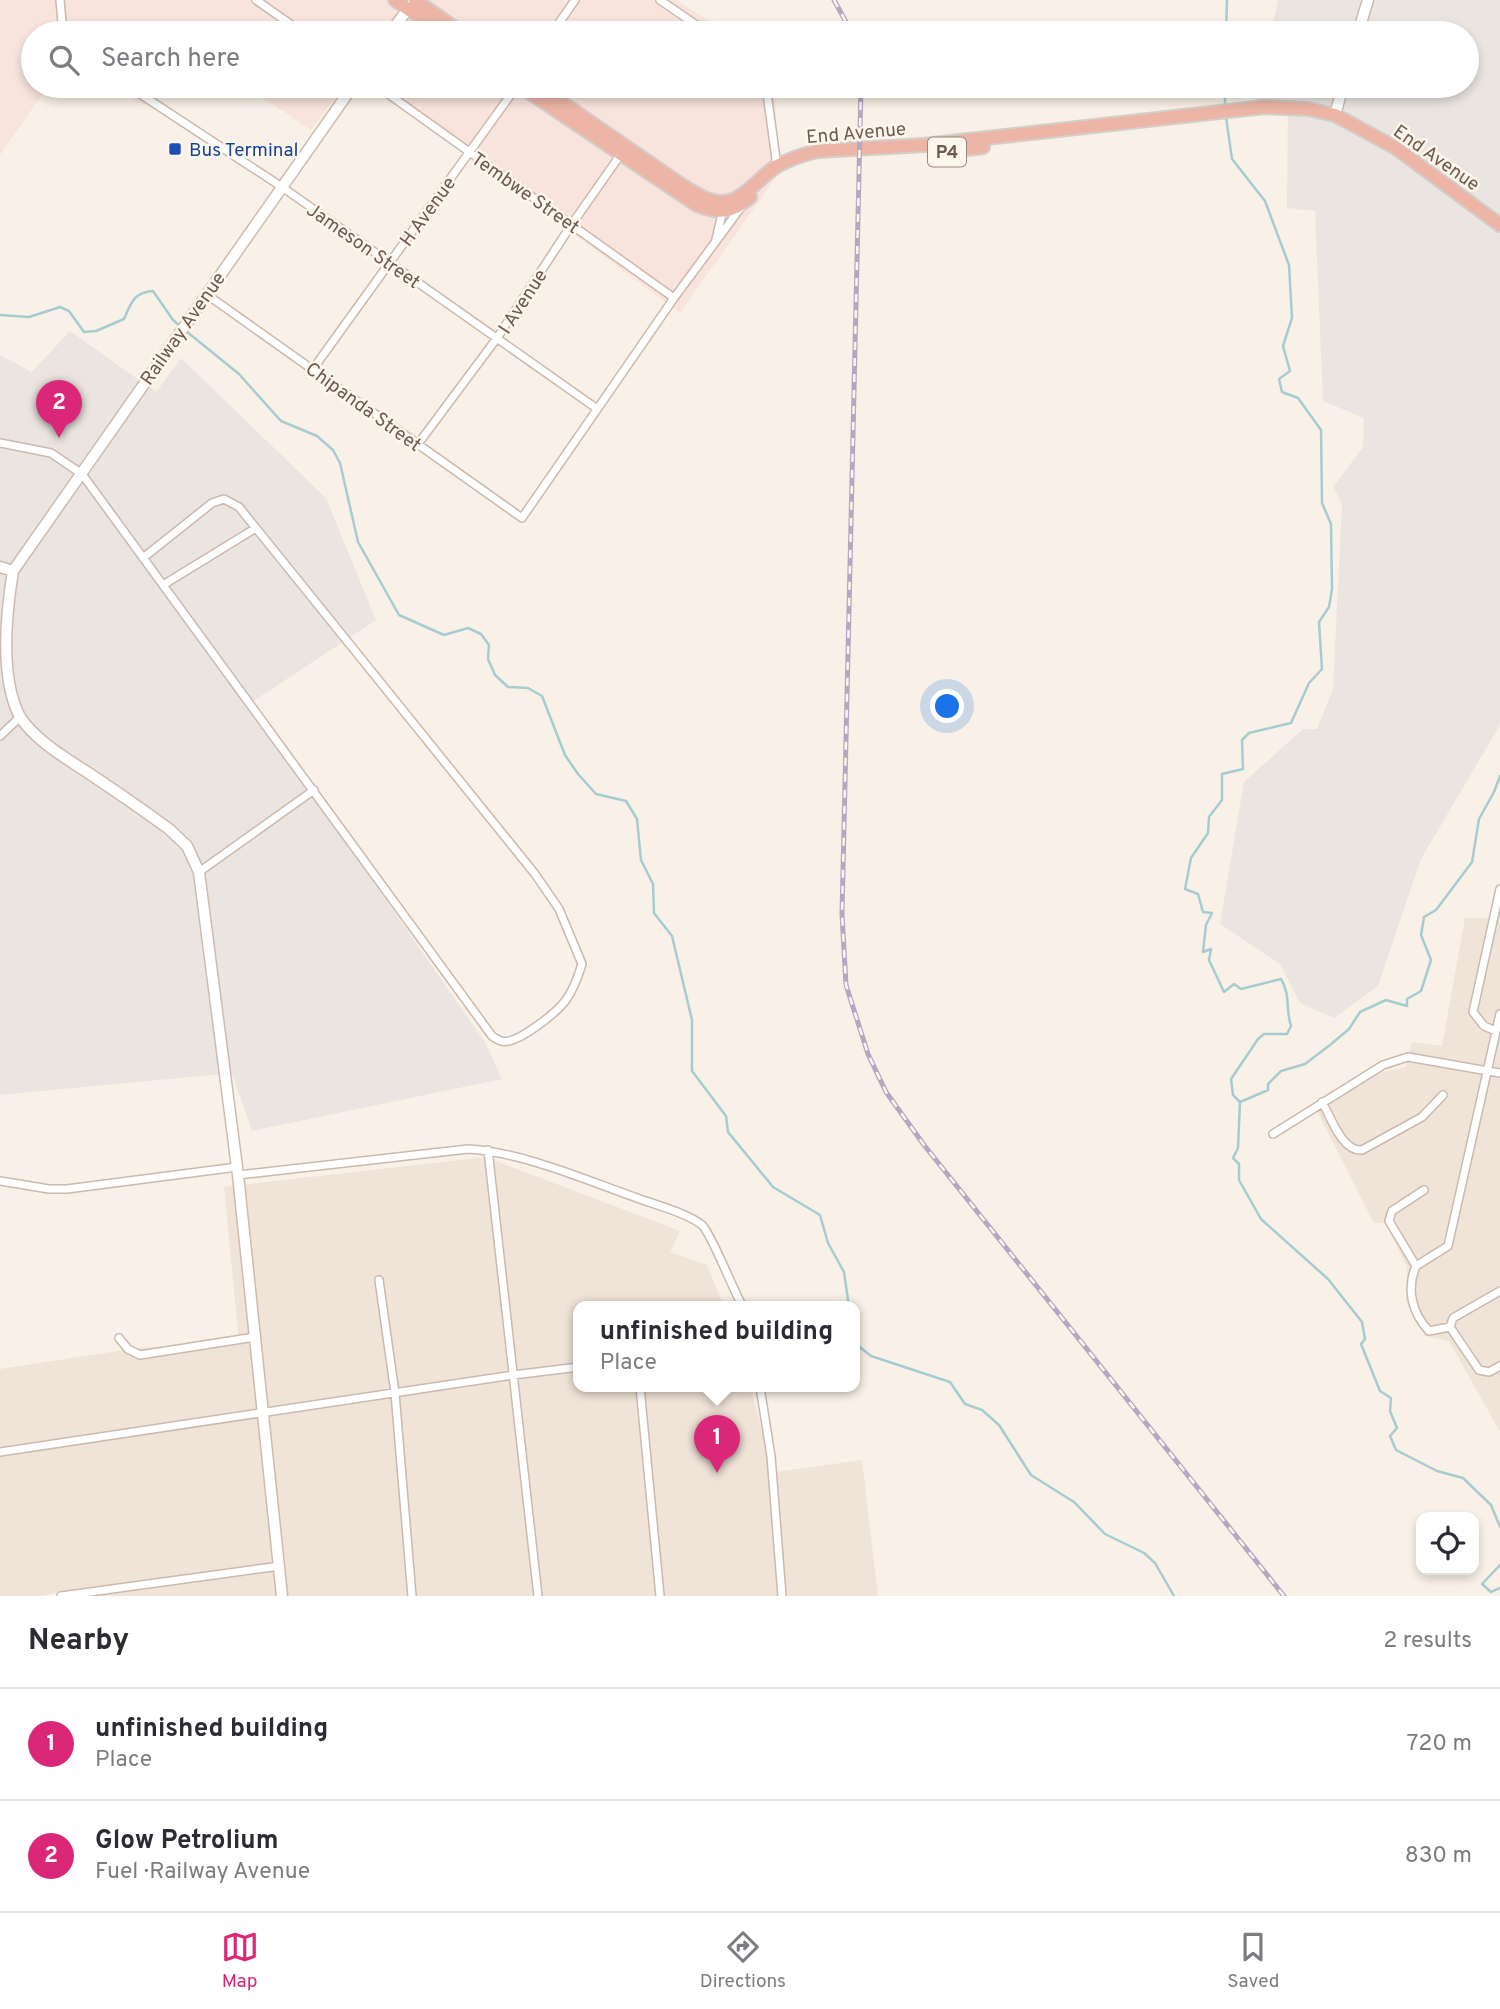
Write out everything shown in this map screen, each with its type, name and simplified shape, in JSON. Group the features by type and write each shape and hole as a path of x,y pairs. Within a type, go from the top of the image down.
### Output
{"highway":[{"path":"395,0 412,3 442,21"},
{"path":"412,3 431,21"},
{"path":"536,98 697,205 709,210 722,208"},
{"path":"555,98 683,186 722,208"},
{"name":"End Avenue","path":"722,208 777,166 818,151 924,145 1154,118 1287,107 1335,115 1396,148 1500,225"},
{"name":"End Avenue","path":"722,208 743,203 769,180 788,168 816,159 963,150 1167,122 1184,117"}],"street":[{"path":"60,0 61,21"},
{"path":"256,0 286,21"},
{"path":"560,21 575,0"},
{"path":"660,0 691,21"},
{"path":"1362,21 1368,0"},
{"path":"399,21 412,3"},
{"name":"Jameson Street","path":"146,98 282,187 596,408"},
{"name":"Railway Avenue","path":"13,571 345,98"},
{"name":"Tembwe Street","path":"394,98 674,298"},
{"name":"H Avenue","path":"313,369 509,98"},
{"path":"768,98 777,166"},
{"path":"1335,115 1340,98"},
{"name":"I Avenue","path":"418,444 497,338 621,154"},
{"name":"End Avenue","path":"522,518 596,408 743,203"},
{"name":"End Avenue","path":"714,246 722,208"},
{"name":"Chipanda Street","path":"206,294 522,518"},
{"path":"0,443 51,453 82,474 143,558 314,790 492,1035 502,1041 511,1041 552,1014 565,1001 582,964 559,908 535,874 239,507 224,499 212,503 143,558"},
{"path":"163,585 256,528"},
{"path":"0,567 13,571 2,615 4,656 10,694 20,717 47,746 169,829 187,846 199,872 237,1171 282,1596"},
{"path":"0,736 20,717"},
{"path":"199,872 314,790"},
{"path":"1496,1031 1484,1026 1473,1012 1500,889"},
{"path":"1450,1326 1433,1331 1426,1328 1411,1299 1410,1283 1416,1266 1448,1246 1500,1014"},
{"path":"1273,1134 1383,1065 1408,1056 1500,1073"},
{"path":"1322,1102 1348,1146 1357,1151 1422,1117 1443,1095"},
{"path":"0,1181 49,1189 67,1189 468,1149 488,1150 636,1198 704,1226 740,1301"},
{"path":"488,1150 538,1596"},
{"path":"1416,1266 1388,1218 1392,1211 1424,1191"},
{"path":"379,1280 395,1393 412,1596"},
{"path":"1450,1326 1453,1318 1500,1291"},
{"path":"1450,1326 1479,1370 1489,1372 1500,1366"},
{"path":"119,1338 128,1349 139,1355 255,1337"},
{"path":"0,1452 573,1368"},
{"path":"640,1392 660,1596"},
{"path":"761,1392 771,1455 782,1596"},
{"path":"61,1596 279,1566"}],"shaded area":[{"path":"0,0 676,0 709,21 21,21 21,98 40,98 0,155"},
{"path":"1278,0 1500,0 1500,725 1421,859 1378,986 1334,1018 1300,1003 1280,964 1220,924 1244,782 1303,729 1317,729 1333,689 1342,504 1333,487 1363,447 1364,418 1323,401 1315,211 1287,208 1288,105 1255,99 1479,98 1479,21 1274,21"},
{"path":"131,98 150,98 144,105"},
{"path":"263,98 335,98 311,130"},
{"path":"391,98 775,98 779,173 680,313"},
{"path":"70,331 156,392 181,358 326,498 376,620 249,704 485,1042 502,1079 252,1131 232,1073 0,1095 0,355 32,372"},
{"path":"1500,907 1500,1432 1449,1341 1425,1336 1406,1301 1407,1267 1385,1223 1374,1223 1316,1109 1370,1075 1406,1067 1412,1042 1442,1046 1465,918 1498,918"},
{"path":"486,1157 680,1231 670,1252 707,1265 722,1301 573,1301 573,1392 751,1392 766,1445 770,1473 862,1460 878,1596 92,1596 96,1586 39,1596 0,1596 0,1369 137,1348 239,1341 224,1187"}],"waterway":[{"path":"1226,21 1227,0"},
{"path":"1225,98 1225,107"},
{"path":"1226,117 1232,159 1265,201 1289,265 1292,318 1283,346 1290,371 1279,379 1282,392 1298,398 1321,430 1322,503 1331,524 1332,589 1329,607 1319,622 1322,669 1309,683 1291,723 1249,733 1242,740 1243,769 1222,774 1222,800 1209,817 1208,833 1191,858 1185,889 1198,894 1203,912 1212,913 1206,925 1203,952 1211,949 1209,960 1224,992 1234,984 1241,989 1281,979 1286,991 1291,1026 1287,1034 1264,1034 1258,1039 1231,1079 1233,1095 1240,1102"},
{"path":"0,315 29,317 60,307 69,311 84,332 96,331 124,319 137,296 153,291 181,327"},
{"path":"186,331 239,374 281,421 317,436 333,450 340,463 358,542 399,615 444,635 468,628 481,634 489,645 488,659 495,675 508,687 528,688 542,696 565,755 578,774 596,794 626,801 637,819 641,860 653,884 654,913 672,936 692,1020 692,1071 726,1116 728,1132 773,1187 820,1215 828,1243 844,1272 848,1301"},
{"path":"1500,776 1479,819 1472,862 1436,910 1424,917 1421,935 1431,960 1421,991 1407,999 1407,1006 1386,1000 1360,1012 1349,1029 1305,1064 1281,1071 1268,1084 1268,1090 1240,1102 1238,1148 1233,1158 1239,1164 1239,1180 1261,1219 1328,1279 1362,1322 1365,1339 1361,1344 1380,1391 1391,1398 1390,1411 1397,1428 1390,1436 1396,1450 1437,1471 1463,1478 1491,1505 1500,1527"},
{"path":"860,1347 871,1356 950,1382 965,1404 982,1410 999,1425 1031,1475 1074,1502 1105,1534 1144,1553 1155,1563 1174,1596"},
{"path":"1500,1565 1482,1584 1491,1592 1500,1588"}],"railway":[{"path":"834,0 845,21"},
{"path":"861,98 842,914 846,985 868,1054 886,1092 924,1145 1284,1596"}],"place":[{"name":"Bus Terminal","path":"175,149"},
{"name":"Glow Petrolium","path":"59,438"},
{"name":"unfinished building","path":"717,1473"}]}
